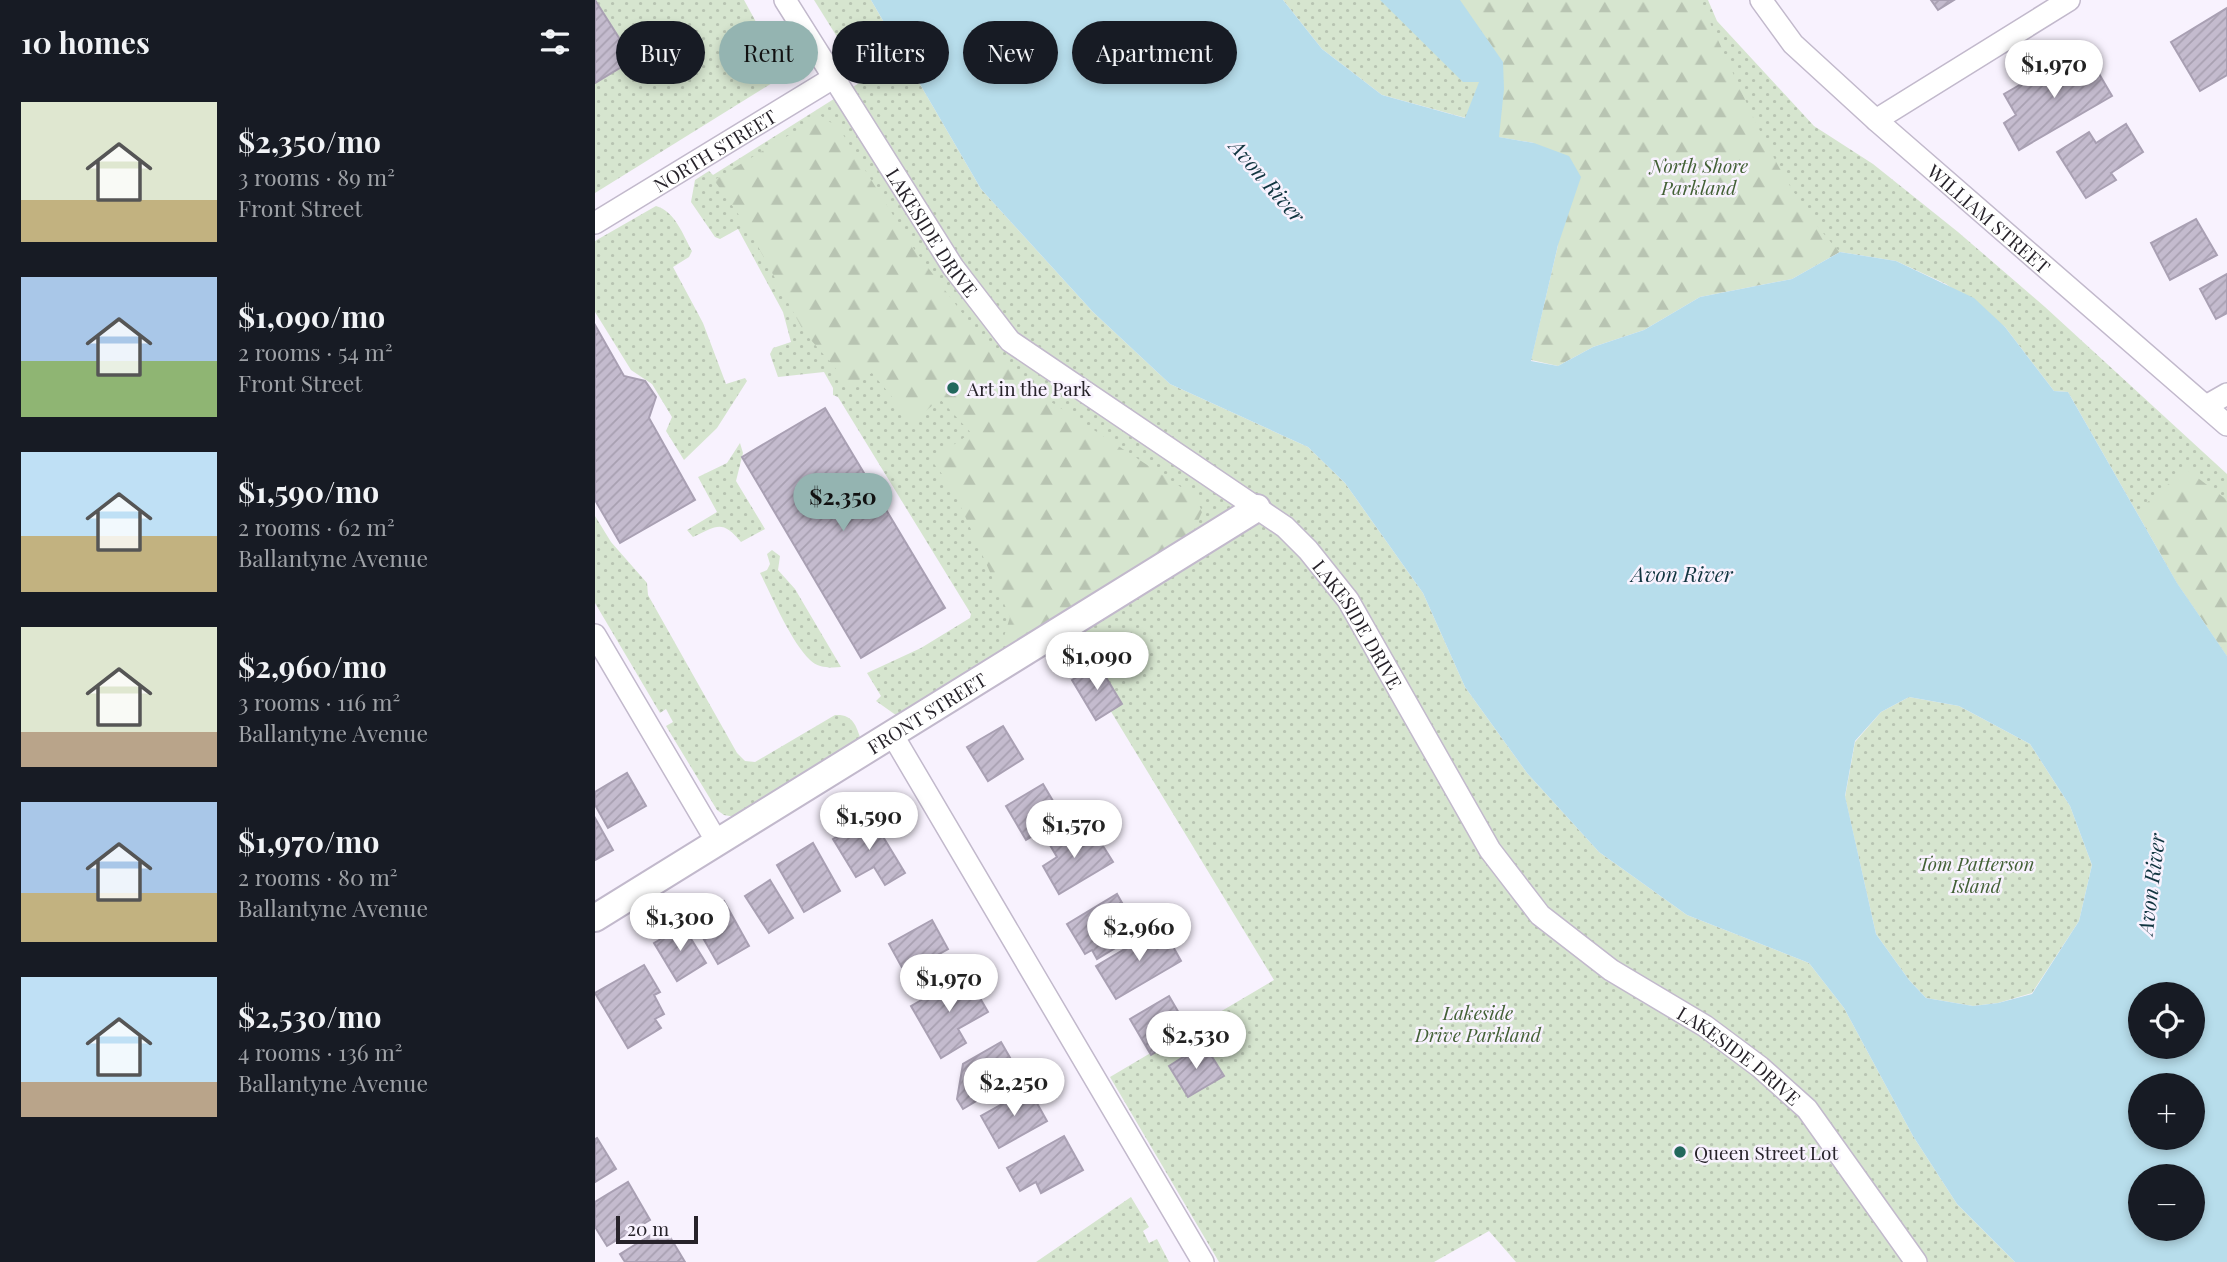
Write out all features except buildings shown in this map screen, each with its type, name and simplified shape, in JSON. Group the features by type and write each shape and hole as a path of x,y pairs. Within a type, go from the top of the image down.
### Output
{"street":[{"name":"LAKESIDE DRIVE","path":"785,0 832,76"},
{"name":"WILLIAM STREET","path":"1761,0 1793,44 1876,120 2227,425"},
{"path":"1876,120 2069,0"},
{"name":"NORTH STREET","path":"595,223 832,79"},
{"name":"LAKESIDE DRIVE","path":"837,84 953,267 1010,341 1285,527 1308,550 1347,600 1490,850 1540,915 1611,971 1664,1000 1705,1027 1760,1067 1797,1101 1916,1262"},
{"path":"2206,406 2227,394"},
{"name":"FRONT STREET","path":"595,918 1257,508"},
{"path":"595,635 717,842"},
{"path":"892,734 1203,1262"}],"green space":[{"path":"595,0 744,0 755,21 719,21 719,84 771,84 595,193"},
{"name":"Lakeside Drive Parkland","path":"814,0 871,0 883,21 832,21 832,29"},
{"name":"North Shore Parkland","path":"1283,0 1708,0 1717,21 1814,126 1873,164 1958,232 2045,307 2227,474 2227,656 2177,583 2068,392 2054,391 2005,327 1946,284 1896,261 1840,252 1466,118 1382,95 1322,49"},
{"path":"1460,0 1699,0 1777,164 1816,225 1840,252 1792,279 1700,297 1644,330 1593,347 1558,366 1531,360 1558,245 1534,143 1498,137 1504,89 1503,62"},
{"name":"Lakeside Drive Parkland","path":"858,84 920,84 981,189 1093,312 1170,384 1308,447 1345,483 1423,593 1465,687 1527,773 1599,852 1687,915 1809,963 1844,1008 1913,1136 1957,1204 2015,1262 1516,1262 1489,1231 1434,1262 1219,1262 1110,1077 1274,980 1053,616 900,718 876,701 881,696 867,673 921,648 970,618 971,614 838,397 833,395 833,388 824,372 778,377 770,354 773,348 791,342 783,312 738,229 720,239 715,237 691,202 695,180 709,171 713,175"},
{"path":"821,116 839,128 914,249 984,342 1042,396 1196,497 1202,512 1194,530 1010,646 1003,640 1010,617 952,487 931,460 971,433 940,399 913,422 872,373 850,385 804,332 748,228 714,180"},
{"path":"656,206 673,218 692,251 689,257 673,267 703,323 726,384 745,378 747,381 717,428 684,460 666,431 672,417 652,384 631,370 595,312 595,241"},
{"path":"740,443 743,453 736,481 765,529 741,542 724,527 714,528 693,537 687,530 717,512 698,477 727,463"},
{"path":"2186,469 2227,500 2227,656 2177,583 2137,511"},
{"path":"595,516 611,542 647,583 648,595 737,753 745,761 755,762 835,715 850,719 861,740 735,817 724,815 717,810 666,726 673,722 666,709 660,713 595,603"},
{"path":"772,550 780,556 778,570 795,589 841,667 824,667 813,663 789,630 760,573 767,570 770,564 767,554"},
{"name":"Tom Patterson Island","path":"1909,697 1959,706 2030,744 2070,806 2092,865 2079,921 2032,993 1998,1003 1973,1006 1926,998 1909,980 1876,934 1845,797 1855,742 1881,712"},
{"path":"1131,1197 1149,1227 1143,1231 1149,1243 1157,1239 1169,1262 1036,1262"}],"water":[{"name":"Avon River","path":"871,0 1283,0 1322,49 1382,95 1465,118 1479,82 1463,82 1380,0 1460,0 1503,62 1504,89 1499,137 1534,143 1569,156 1581,177 1558,245 1531,361 1558,366 1593,347 1644,330 1700,297 1792,279 1840,252 1896,261 1974,298 2005,327 2054,391 2068,392 2177,583 2227,656 2227,1262 2015,1262 1957,1204 1913,1136 1844,1008 1809,963 1687,915 1599,852 1527,773 1465,687 1423,593 1345,483 1308,447 1170,384 1093,312 981,189 920,84 949,84 949,21 883,21","holes":["1909,697 1959,706 2030,744 2070,806 2092,865 2079,921 2032,994 1973,1006 1926,998 1909,980 1876,934 1845,796 1855,741 1881,712"]}],"place":[{"name":"Art in the Park","path":"953,388"},
{"name":"Queen Street Lot","path":"1680,1152"}]}
